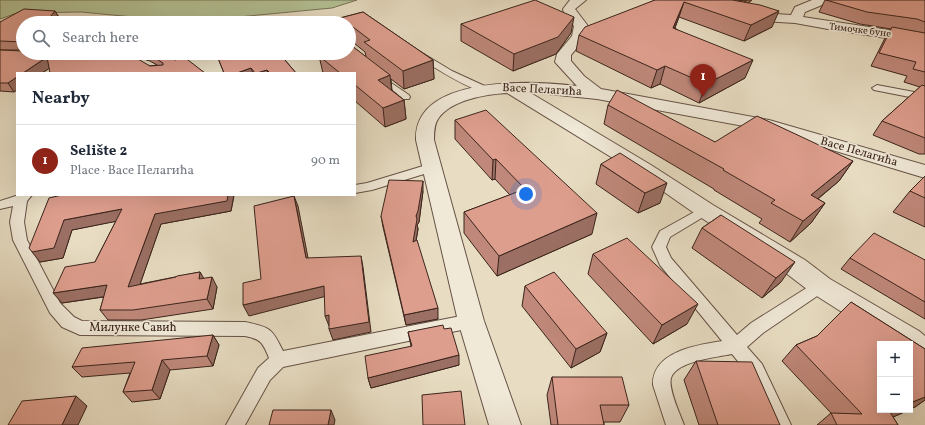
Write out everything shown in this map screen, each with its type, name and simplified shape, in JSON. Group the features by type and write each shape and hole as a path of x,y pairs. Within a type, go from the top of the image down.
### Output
{"street":[{"path":"580,0 572,4 569,8 570,13 581,26 580,37 564,54 563,62 595,94"},
{"path":"795,19 800,10 823,0"},
{"name":"Тимочке буне","path":"732,13 760,18 795,19 815,24 901,36 925,42"},
{"path":"510,88 644,169 705,210 796,267 822,286 909,340 925,353"},
{"name":"Васе Пелагића","path":"505,425 471,321 425,140 424,131 429,117 450,100 486,90 510,88 543,88 595,94 768,125 925,172"}],"lane":[{"path":"412,49 449,73 486,90"},
{"path":"369,69 405,97"},
{"path":"877,88 925,97"},
{"path":"356,189 368,187 433,167"},
{"path":"0,205 23,198"},
{"name":"Милунке Савић","path":"23,198 17,222 20,240 55,308 68,322 80,328 97,329 245,329 259,332 269,338 278,360"},
{"path":"705,210 665,234 659,247 665,261 756,370 782,425"},
{"path":"675,425 665,397 663,385 663,374 671,364 684,357 736,346 757,328 822,286"},
{"path":"235,425 264,374 278,360 471,321"}],"green space":[{"path":"0,0 357,0 332,8 249,16 123,16 81,12 17,13 0,19"}],"building":[{"path":"535,0 574,17 558,37 514,54 461,24"},
{"path":"655,0 732,0 760,5 779,11 751,25 684,2 673,28 753,60 706,84 665,66 657,70 579,35 585,27"},
{"path":"826,0 925,0 925,22 917,19 867,12"},
{"path":"24,9 55,11 51,16 16,16 16,42 0,41 0,22"},
{"path":"363,12 433,60 403,71 364,42 370,40 356,29 356,16 348,16"},
{"path":"892,27 925,33 925,72 913,69 916,62 879,53"},
{"path":"356,49 390,75 378,80 404,100 383,108 356,86 356,72 339,72 324,60 356,60"},
{"path":"0,50 16,51 16,60 42,60 24,72 16,72 16,78 8,83 0,83"},
{"path":"48,60 140,60 150,66 163,65 163,63 158,60 188,60 204,72 50,72"},
{"path":"219,60 285,60 295,72 269,72 267,70 254,72 251,68 240,72 224,72"},
{"path":"922,85 925,86 925,138 882,121"},
{"path":"617,90 715,142 757,116 853,161 811,195 825,203 803,221 771,203 775,200 723,170 724,169 608,105"},
{"path":"486,110 597,213 499,256 464,212 525,189 496,159 493,160 455,120"},
{"path":"620,153 667,183 645,193 601,164"},
{"path":"925,176 925,198 910,191"},
{"path":"389,180 423,181 416,216 417,219 413,242 417,240 438,308 404,315 381,216"},
{"path":"58,196 228,196 227,201 155,214 128,287 200,272 199,279 212,277 207,299 133,310 100,310 107,285 53,293 65,267 95,262 122,209 64,220 54,248 32,252 29,248 49,198"},
{"path":"294,196 306,258 361,256 369,322 329,329 329,315 325,316 324,286 243,305 243,283 261,279 254,206"},
{"path":"721,215 795,262 776,278 702,228"},
{"path":"874,233 925,260 925,302 850,258"},
{"path":"627,238 698,304 662,325 593,254"},
{"path":"554,272 607,333 576,349 525,286"},
{"path":"851,302 912,341 877,341 877,413 891,413 898,425 837,425 831,413 862,414 796,345 817,336"},
{"path":"443,325 444,329 451,328 459,355 368,378 365,356 412,346 408,332"},
{"path":"213,335 207,356 162,360 152,390 123,392 135,362 72,367 82,348"},
{"path":"913,341 925,349 925,397 913,402"},
{"path":"696,361 752,362 780,425 718,425"},
{"path":"552,377 622,377 629,405 600,405 604,425 558,425"},
{"path":"461,391 465,425 423,425 422,395"},
{"path":"76,396 62,425 8,425 22,401"},
{"path":"273,410 331,410 328,425 269,425"}],"place":[{"name":"Selište 2","path":"703,97"}]}
